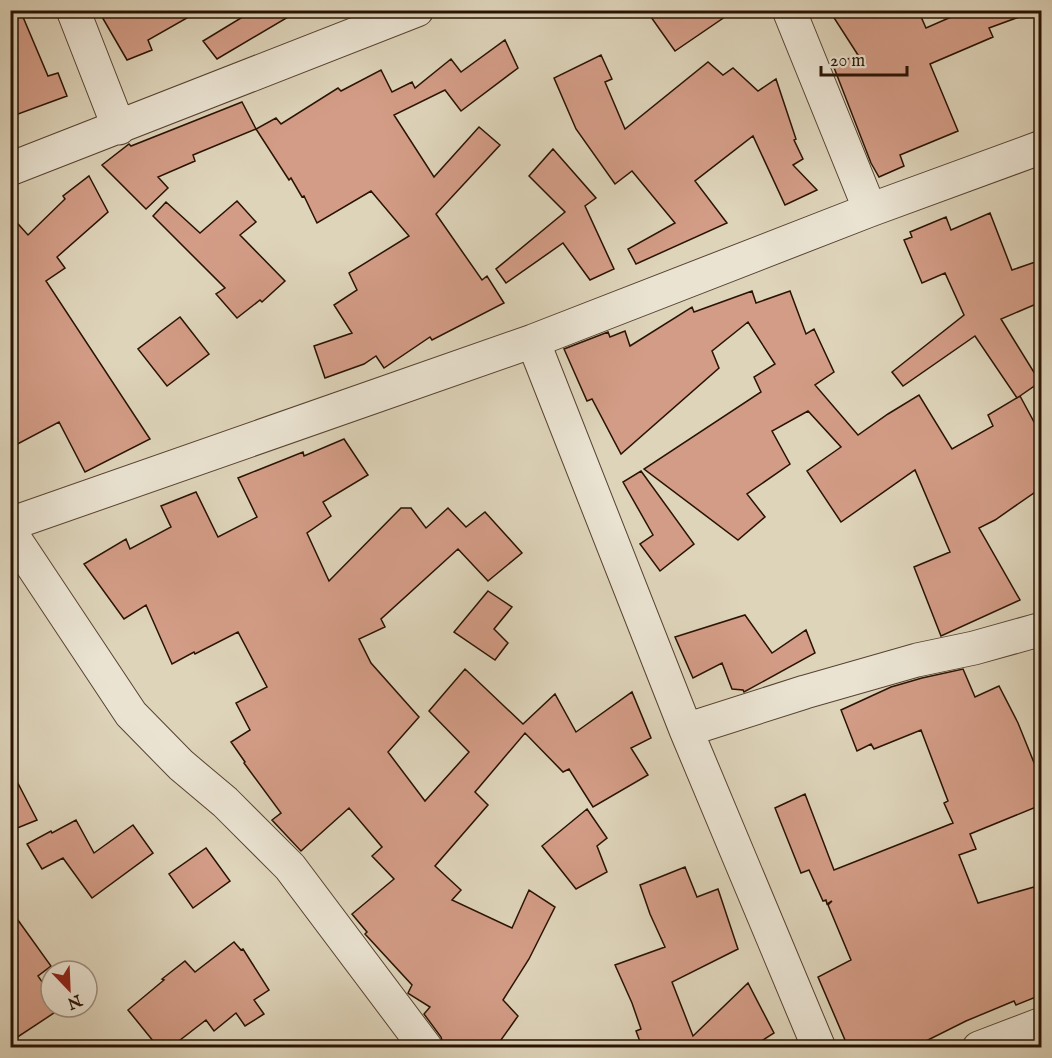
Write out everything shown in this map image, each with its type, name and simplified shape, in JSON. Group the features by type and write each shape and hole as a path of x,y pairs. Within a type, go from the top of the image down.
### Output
{"street":[{"path":"73,10 119,128"},
{"path":"789,10 870,210"},
{"path":"10,169 119,128 402,13"},
{"path":"10,524 533,340 870,210 1041,147"},
{"path":"533,340 686,730 819,1047"},
{"path":"10,532 131,714 181,765 225,802 290,867 426,1047"},
{"path":"686,730 804,692 918,660 974,648 1041,628"},
{"path":"979,1047 1041,1024"}],"building":[{"path":"10,10 20,10 48,76 58,73 67,96 10,117"},
{"path":"98,10 201,10 148,40 152,50 127,60"},
{"path":"254,10 300,10 217,59 203,41"},
{"path":"646,10 735,10 675,51"},
{"path":"829,10 918,10 926,28 967,10 1030,10 1030,13 989,28 993,37 930,64 958,131 900,155 904,166 879,177 871,163 833,65 858,55"},
{"path":"505,40 518,68 461,111 445,90 394,115 434,177 479,127 500,145 436,214 482,280 487,276 504,303 432,340 430,337 384,368 376,356 364,364 325,378 314,346 352,333 334,305 357,290 349,273 409,236 371,191 317,223 304,196 302,197 291,178 289,180 256,129 276,118 281,124 338,88 341,91 381,70 392,92 412,82 415,88 451,59 461,72"},
{"path":"601,55 612,79 605,82 625,129 708,62 723,75 733,68 758,91 776,79 796,139 794,140 803,159 793,165 817,190 785,205 753,136 695,181 727,223 636,264 628,249 675,223 632,171 615,184 576,129 554,78"},
{"path":"242,102 256,129 193,155 195,161 158,177 168,188 146,209 102,165 129,144 131,146"},
{"path":"553,149 596,198 585,206 614,269 590,280 563,243 506,283 496,269 565,212 529,176"},
{"path":"89,176 108,212 57,257 65,268 46,281 150,439 85,472 59,422 10,448 10,215 28,235 65,199 63,196"},
{"path":"237,201 256,222 240,235 285,281 262,302 260,300 237,318 216,294 225,288 153,216 166,202 200,233"},
{"path":"990,213 1012,270 1041,260 1041,302 1001,319 1040,382 1017,398 975,336 903,386 892,372 964,315 945,273 922,283 904,240 912,237 910,232 946,217 951,230"},
{"path":"752,291 756,303 790,291 806,334 814,329 834,372 815,385 858,435 919,395 952,449 993,426 988,415 1020,396 1041,435 1041,488 995,520 979,528 1020,600 941,636 914,567 950,552 915,470 841,522 807,471 841,447 808,411 772,431 790,464 747,494 765,517 738,540 644,469 761,392 754,377 775,364 748,322 712,351 719,368 621,454 592,399 587,401 564,349 608,332 610,337 625,331 630,346 692,307 694,312"},
{"path":"180,317 209,354 167,386 138,349"},
{"path":"344,439 368,475 323,502 331,516 307,533 329,581 401,508 411,508 426,528 448,508 466,527 485,512 522,553 488,581 458,549 381,619 385,627 359,639 371,663 419,717 388,752 425,801 469,752 429,711 465,669 523,724 555,694 576,732 632,692 651,738 631,748 648,775 593,807 569,769 563,772 525,733 475,792 488,805 435,866 461,890 452,900 512,928 529,890 555,907 529,959 503,1000 518,1016 496,1047 444,1047 441,1037 424,1014 430,1007 408,993 412,985 365,934 367,932 352,914 394,879 372,856 382,847 349,808 301,851 272,820 281,813 231,742 250,730 236,703 267,687 238,632 172,664 146,605 124,619 84,564 126,539 130,549 171,527 161,506 196,492 218,537 257,517 238,478 303,452 304,456"},
{"path":"641,471 694,544 660,571 640,544 653,535 623,482"},
{"path":"488,591 512,607 494,629 508,643 495,660 454,632"},
{"path":"745,615 772,653 806,630 815,653 744,692 732,689 722,663 693,678 675,637"},
{"path":"963,669 975,697 999,686 1018,723 1041,780 1041,805 970,834 976,849 959,855 978,903 1041,885 1041,995 1016,1005 1014,1001 966,1021 914,1047 848,1047 818,977 851,960 828,905 832,901 827,904 826,900 823,901 809,870 801,873 775,808 805,794 834,870 953,823 944,803 948,801 921,730 874,749 871,744 857,751 841,710 891,687"},
{"path":"10,768 37,820 10,831"},
{"path":"587,809 607,838 597,846 607,872 576,889 542,846"},
{"path":"76,820 94,853 133,825 153,853 92,898 63,858 42,869 27,844"},
{"path":"206,848 230,881 193,908 169,874"},
{"path":"685,867 697,897 718,889 738,949 672,982 693,1036 748,983 774,1033 752,1047 642,1047 636,1031 641,1029 615,965 665,947 640,885"},
{"path":"10,909 46,959 39,959 38,976 39,1019 45,1019 10,1042"},
{"path":"234,942 241,950 243,949 269,990 254,1000 264,1014 245,1026 236,1013 214,1031 206,1020 171,1047 158,1047 128,1010 185,961 195,972"}]}
